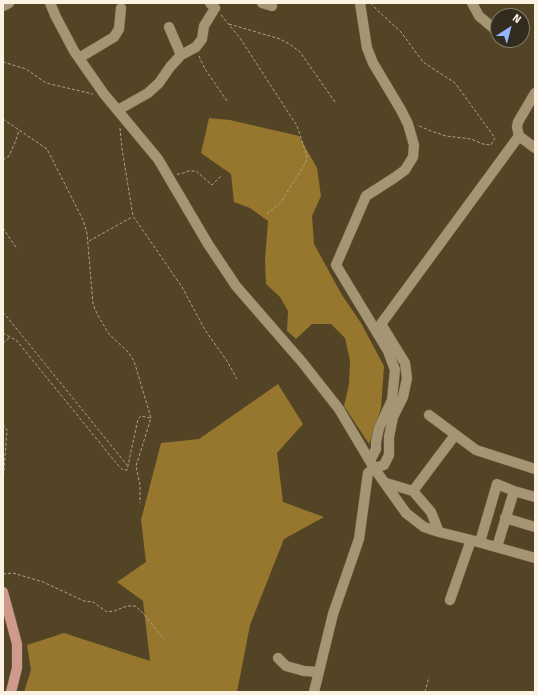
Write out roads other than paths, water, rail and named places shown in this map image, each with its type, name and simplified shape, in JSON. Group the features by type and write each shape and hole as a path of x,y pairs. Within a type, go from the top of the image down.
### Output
{"main road":[{"path":"3,592 17,644 17,668 11,692"}],"street":[{"path":"3,6 9,3"},
{"path":"50,3 56,17 79,58 104,94 158,159 208,244 236,286 302,362 339,410 372,464 406,513 424,527 535,558"},
{"path":"262,3 272,6"},
{"path":"314,692 333,614 359,539 368,473 376,449 379,428 392,400 395,370 388,351 336,265 366,196 405,170 414,157 414,145 405,118 373,63 367,48 360,3"},
{"path":"472,3 480,16 490,25"},
{"path":"118,110 148,93 159,83 170,67 181,56 198,45 202,39 204,26 213,6"},
{"path":"79,58 114,38 120,29 121,8"},
{"path":"169,27 181,56"},
{"path":"535,93 518,122 517,127 519,136 535,148"},
{"path":"372,464 384,464 389,455 389,437 393,417 403,397 407,378 405,363 381,324 519,136"},
{"path":"429,415 476,450 535,469"},
{"path":"413,492 455,435"},
{"path":"386,483 413,492 431,512 439,532"},
{"path":"450,600 476,541 497,484 535,497"},
{"path":"497,547 514,491"},
{"path":"506,518 535,527"},
{"path":"278,658 286,666 304,671 319,672"}]}
